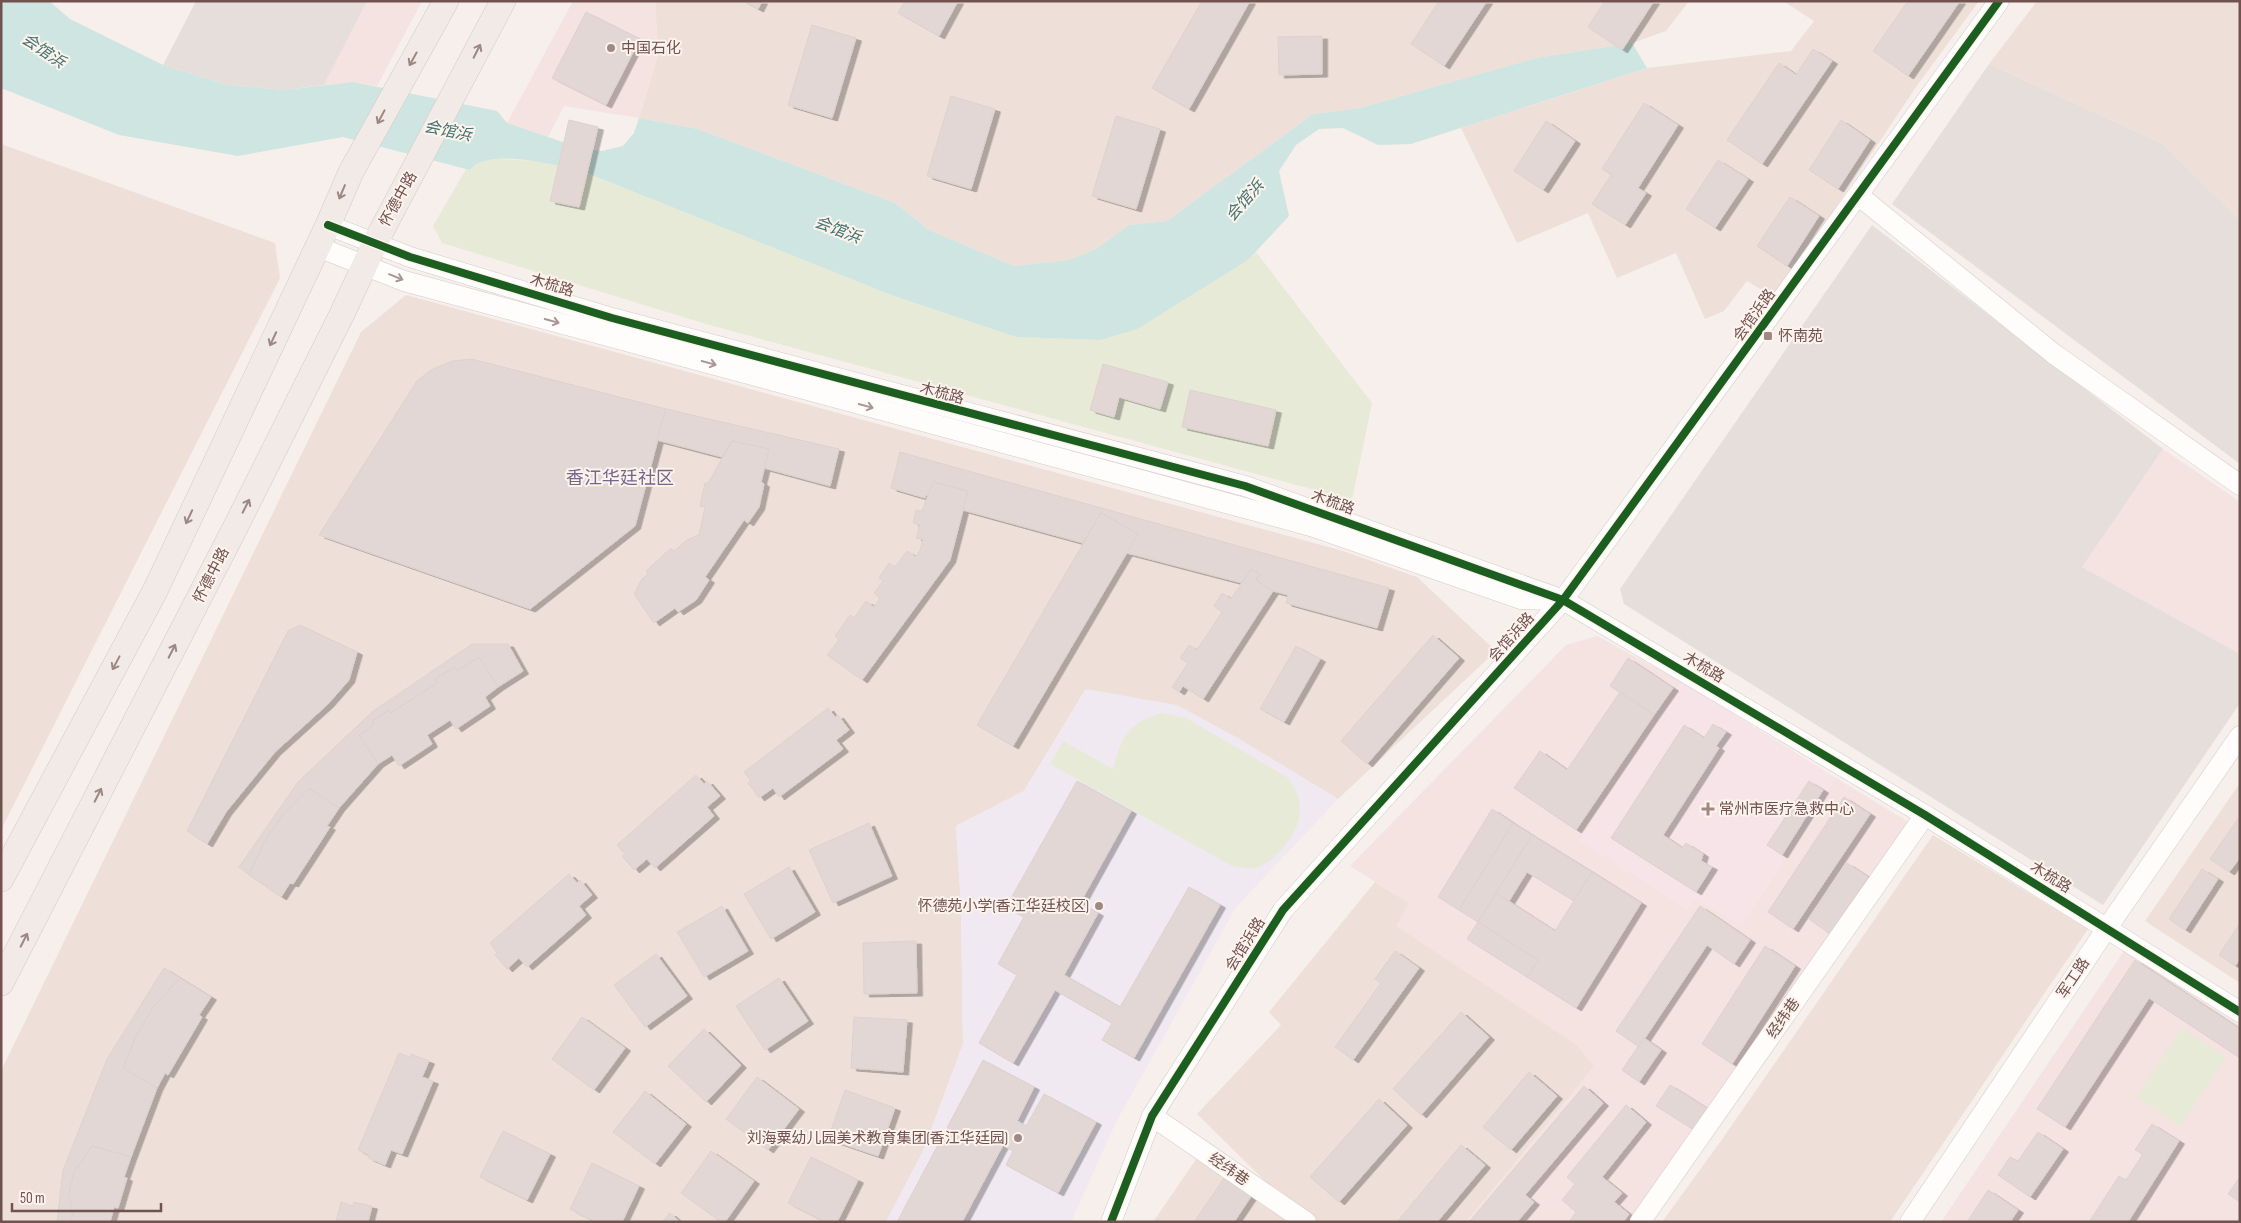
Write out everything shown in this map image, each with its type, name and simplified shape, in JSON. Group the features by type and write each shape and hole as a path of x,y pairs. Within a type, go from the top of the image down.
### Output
{"main road":[{"path":"1,879 155,591 318,247 350,172 446,1"},
{"name":"怀德中路","path":"1,983 242,515 343,312 369,254 503,1"}],"street":[{"name":"会馆浜路","path":"1111,1222 1152,1116 1283,910 1562,600 1999,1"},
{"path":"1858,195 2054,354 2240,485"},
{"name":"木梳路","path":"328,224 404,281 1311,526 1522,599 1562,600 1925,814 2240,1012"},
{"name":"木梳路","path":"318,247 369,254"},
{"name":"军工路","path":"1910,1222 2107,928 2240,736"},
{"name":"经纬巷","path":"1640,1222 1925,814"},
{"name":"经纬巷","path":"1152,1116 1306,1222"}],"shaded area":[{"path":"196,1 367,1 324,85 283,90 228,85 163,65"},
{"path":"367,1 422,1 377,86 353,82 324,85"},
{"path":"573,1 655,1 658,55 639,118 564,106 548,137 507,123"},
{"path":"655,1 1689,1 1666,31 1632,43 1536,58 1360,108 1313,114 1167,221 1129,225 1096,249 1069,260 1014,266 929,230 895,203 698,129 639,118 658,55"},
{"name":"怀南苑","path":"1783,1 1979,1 1916,87 1775,298 1747,281 1724,311 1705,319 1676,253 1617,278 1588,213 1517,243 1461,128 1647,68 1791,51 1814,21"},
{"path":"2037,1 2240,1 2240,220 2163,144 1989,64"},
{"path":"1989,64 2163,144 2240,220 2240,464 1892,204"},
{"path":"1,144 275,243 280,278 1,830"},
{"path":"1872,225 2163,449 2082,567 2240,654 2240,703 2103,905 1624,604 1620,589"},
{"path":"406,295 1343,551 1417,577 1496,651 1338,799 1234,736 1085,690 1024,791 956,826 961,905 963,1044 923,1151 886,1222 1,1222 1,1071 361,332"},
{"path":"2163,449 2240,502 2240,654 2082,567"},
{"path":"1597,636 1682,682 1580,840 1687,909 1695,898 1742,926 1836,778 1910,823 1656,1187 1629,1222 1466,1222 1594,1066 1576,1044 1396,926 1409,903 1350,866 1566,645"},
{"name":"常州市医疗急救中心","path":"1682,682 1836,778 1742,926 1695,898 1687,909 1580,840"},
{"name":"怀德苑小学(香江华廷校区)","path":"1086,689 1177,705 1234,736 1338,799 1236,907 1115,1124 1071,1222 886,1222 923,1151 963,1044 961,905 956,826 1024,791"},
{"path":"2240,783 2240,983 2145,921"},
{"path":"1933,835 2088,929 1890,1222 1662,1222 1723,1138"},
{"path":"1375,882 1409,903 1397,926 1576,1044 1595,1067 1466,1222 1153,1222 1199,1155 1258,1196 1268,1184 1197,1114 1281,1025 1269,1012"},
{"path":"2124,951 2240,1026 2239,1222 1941,1222"}],"green space":[{"path":"489,158 533,161 582,171 891,295 1016,337 1100,340 1248,260 1256,252 1372,403 1352,500 706,324 442,243 433,226 466,169 470,170 475,163"},
{"path":"1161,713 1186,718 1287,777 1294,786 1300,805 1298,823 1279,853 1269,861 1253,869 1232,866 1050,764 1063,741 1113,769 1119,748 1133,727"},
{"path":"2182,1028 2226,1057 2180,1126 2136,1097"}],"water":[{"name":"会馆浜","path":"1,1 49,1 70,19 163,65 228,85 283,90 353,82 497,111 507,123 583,149 602,151 623,146 634,133 639,118 698,129 895,203 929,230 1014,266 1069,260 1096,249 1129,225 1167,221 1313,114 1360,108 1536,58 1632,43 1647,68 1411,144 1378,145 1343,128 1319,129 1296,145 1279,171 1289,216 1248,260 1137,329 1100,340 1016,337 891,295 582,171 540,162 506,158 491,159 479,163 470,170 343,137 238,156 119,135 1,88"}],"building":[{"path":"743,1 762,1 758,9"},
{"path":"905,1 958,1 939,36 898,13"},
{"path":"1202,1 1250,1 1189,109 1152,88"},
{"path":"1439,1 1487,1 1444,66 1411,44"},
{"path":"1605,1 1654,1 1622,50 1588,27"},
{"path":"1908,1 1960,1 1908,76 1873,51"},
{"path":"586,12 640,39 606,105 552,78"},
{"path":"812,25 856,38 832,118 788,105"},
{"path":"1322,36 1322,74 1279,75 1278,37"},
{"path":"1813,49 1832,61 1762,164 1727,140 1779,63 1796,75"},
{"path":"951,96 995,109 971,189 927,176"},
{"path":"1644,103 1678,125 1638,188 1646,193 1625,225 1592,204 1611,175 1602,169"},
{"path":"1116,116 1160,129 1136,209 1092,196"},
{"path":"569,120 598,127 579,207 550,201"},
{"path":"1841,120 1870,140 1838,189 1809,170"},
{"path":"1546,121 1575,141 1543,190 1514,171"},
{"path":"1718,160 1748,179 1715,228 1686,209"},
{"path":"1790,197 1819,216 1787,266 1757,246"},
{"path":"472,359 666,409 635,526 530,609 319,535 417,381 431,370 452,361"},
{"path":"1103,364 1168,382 1160,409 1119,397 1114,417 1090,410"},
{"path":"1190,390 1276,410 1268,446 1182,427"},
{"path":"666,409 839,449 830,486 764,468 769,449 732,441 722,457 657,440"},
{"path":"732,441 769,449 761,482 764,484 759,507 748,523 744,520 705,577 709,580 696,600 678,612 675,608 654,623 634,594 642,579 648,574 646,571 671,548 674,551 687,540 699,535 705,507 700,506 705,483 708,483"},
{"path":"900,452 1389,588 1377,628 1286,603 1288,595 1273,591 1256,580 1260,574 1251,569 1242,583 1127,553 1138,534 1101,513 1083,543 963,510 968,491 933,482 929,496 926,495 925,498 891,488"},
{"path":"933,482 968,491 950,560 862,680 827,655 839,640 835,636 850,615 854,618 866,601 874,607 880,598 874,593 883,581 879,578 889,563 895,567 907,551 916,557 923,539 916,538 920,525 913,523 916,510 922,511"},
{"path":"1101,513 1138,534 1013,746 977,725"},
{"path":"1251,569 1260,574 1256,580 1273,591 1203,699 1183,686 1179,692 1172,687 1188,663 1180,658 1189,645 1197,650 1222,612 1214,606 1222,593 1231,599"},
{"path":"300,625 357,652 349,680 328,704 275,752 226,812 207,844 187,831 288,631"},
{"path":"1433,635 1459,658 1367,764 1341,741"},
{"path":"472,644 508,644 523,671 498,687 479,657 457,671 454,667 435,679 437,683 391,713 389,710 372,721 374,725 359,735 378,764 339,808 309,788 282,816 263,844 249,875 239,867 298,782 372,712"},
{"path":"1296,646 1320,659 1284,722 1260,709"},
{"path":"479,657 498,687 485,697 490,706 456,729 450,720 427,735 432,744 399,766 392,755 378,764 359,735 374,725 372,721 389,710 391,713 437,683 435,679 454,667 457,671"},
{"path":"1628,658 1673,688 1654,715 1610,686"},
{"path":"1620,692 1654,715 1576,830 1514,788 1540,751 1567,770"},
{"path":"828,708 835,717 838,715 849,730 836,740 843,749 779,797 773,788 759,798 748,783 751,781 744,772"},
{"path":"1713,724 1726,732 1716,746 1719,748 1663,835 1682,848 1686,843 1703,854 1701,861 1712,867 1696,892 1611,838 1684,725 1704,738"},
{"path":"696,775 704,784 707,781 720,796 707,807 714,816 655,868 647,859 634,870 622,856 625,854 617,845"},
{"path":"1077,781 1131,811 1080,903 1098,913 1064,975 1120,1007 1189,887 1220,905 1134,1058 1102,1040 1112,1023 1055,990 1013,1063 979,1043 1017,975 998,964 1024,917 1006,907"},
{"path":"1809,781 1823,790 1782,855 1767,845"},
{"path":"309,788 339,808 327,826 330,827 293,884 290,883 281,897 249,875 263,844 282,816"},
{"path":"1844,797 1870,814 1793,929 1768,912"},
{"path":"1492,809 1513,823 1459,910 1438,897"},
{"path":"2240,816 2240,858 2229,872 2210,859"},
{"path":"869,823 892,876 833,903 809,850"},
{"path":"1513,823 1532,835 1478,922 1459,910"},
{"path":"1532,835 1592,872 1574,901 1527,872 1509,901 1496,893"},
{"path":"1847,863 1868,877 1830,934 1809,919"},
{"path":"789,867 815,912 771,939 744,894"},
{"path":"2202,869 2218,879 2185,930 2169,919"},
{"path":"1592,872 1641,903 1576,1008 1527,977 1538,960 1478,922 1496,893 1555,931"},
{"path":"569,874 577,883 580,880 592,895 579,906 586,915 527,967 519,958 507,969 495,955 497,953 490,943"},
{"path":"722,906 748,951 704,977 677,932"},
{"path":"1700,906 1750,940 1734,964 1707,945 1639,1047 1616,1031"},
{"path":"1478,922 1538,960 1527,977 1467,939"},
{"path":"2240,923 2240,959 2235,966 2219,955"},
{"path":"916,941 917,993 864,994 863,943"},
{"path":"1765,946 1795,966 1732,1064 1702,1044"},
{"path":"1395,951 1419,968 1353,1060 1335,1047 1381,983 1375,979"},
{"path":"656,954 687,996 645,1027 614,985"},
{"path":"2135,960 2240,1029 2240,1058 2149,998 2065,1127 2037,1109"},
{"path":"164,968 180,978 153,1007 136,1036 123,1068 157,1088 131,1157 92,1146 74,1172 69,1194 73,1215 70,1222 57,1222 63,1170 107,1059"},
{"path":"180,978 211,997 199,1015 202,1017 168,1075 165,1073 157,1088 123,1068 136,1036 153,1007"},
{"path":"779,978 808,1021 765,1050 736,1006"},
{"path":"1461,1012 1489,1037 1421,1115 1393,1089"},
{"path":"582,1017 625,1048 594,1090 552,1059"},
{"path":"854,1017 907,1020 903,1072 851,1068"},
{"path":"704,1029 741,1065 706,1102 668,1066"},
{"path":"1644,1038 1661,1050 1639,1082 1622,1070"},
{"path":"399,1053 410,1057 411,1054 429,1061 422,1077 433,1081 402,1154 391,1150 385,1165 368,1158 369,1155 358,1150"},
{"path":"983,1060 1034,1087 1017,1121 1026,1126 1044,1094 1096,1122 1058,1193 1006,1165 1013,1151 1003,1145 962,1222 897,1222"},
{"path":"1529,1072 1557,1096 1511,1150 1483,1127"},
{"path":"757,1077 799,1109 768,1150 726,1119"},
{"path":"1670,1085 1708,1109 1694,1130 1656,1106"},
{"path":"1584,1086 1603,1103 1525,1195 1534,1202 1517,1222 1469,1222"},
{"path":"845,1090 895,1108 878,1156 828,1139"},
{"path":"645,1091 686,1124 655,1164 613,1132"},
{"path":"1379,1099 1407,1125 1339,1202 1310,1177"},
{"path":"1626,1105 1646,1122 1602,1177 1622,1193 1614,1202 1629,1214 1623,1222 1569,1222 1576,1212 1562,1200 1575,1184 1567,1177"},
{"path":"2152,1124 2179,1141 2128,1222 2089,1222 2119,1176 2126,1180 2143,1154 2135,1150"},
{"path":"503,1131 550,1154 527,1200 480,1177"},
{"path":"2038,1132 2063,1149 2030,1197 1998,1175 2010,1157 2018,1161"},
{"path":"1461,1145 1485,1165 1437,1222 1397,1222"},
{"path":"92,1146 131,1157 124,1177 127,1178 118,1208 114,1207 110,1222 70,1222 73,1215 69,1194 74,1172"},
{"path":"711,1151 754,1181 725,1222 721,1222 681,1193"},
{"path":"811,1157 858,1180 837,1222 825,1222 788,1203"},
{"path":"592,1163 639,1186 622,1222 595,1222 570,1209"},
{"path":"1225,1177 1252,1195 1234,1222 1194,1222"},
{"path":"2240,1177 2240,1202 2228,1194"},
{"path":"1988,1190 2018,1210 2010,1222 1967,1222"},
{"path":"341,1202 353,1206 354,1202 372,1206 368,1222 336,1222"},
{"path":"670,1213 680,1222 662,1222"}],"cycle path":[{"path":"1111,1222 1152,1116 1283,910 1563,600 1999,1"},
{"path":"328,225 410,257 612,318 1245,486 1563,600 1925,815 2240,1012"}],"place":[{"name":"中国石化","path":"611,48"},
{"name":"怀南苑","path":"1768,336"},
{"name":"常州市医疗急救中心","path":"1708,809"},
{"name":"怀德苑小学(香江华廷校区)","path":"1099,906"},
{"name":"刘海粟幼儿园美术教育集团(香江华廷园)","path":"1018,1138"}],"district":[{"name":"香江华廷社区","path":"620,478"}]}
